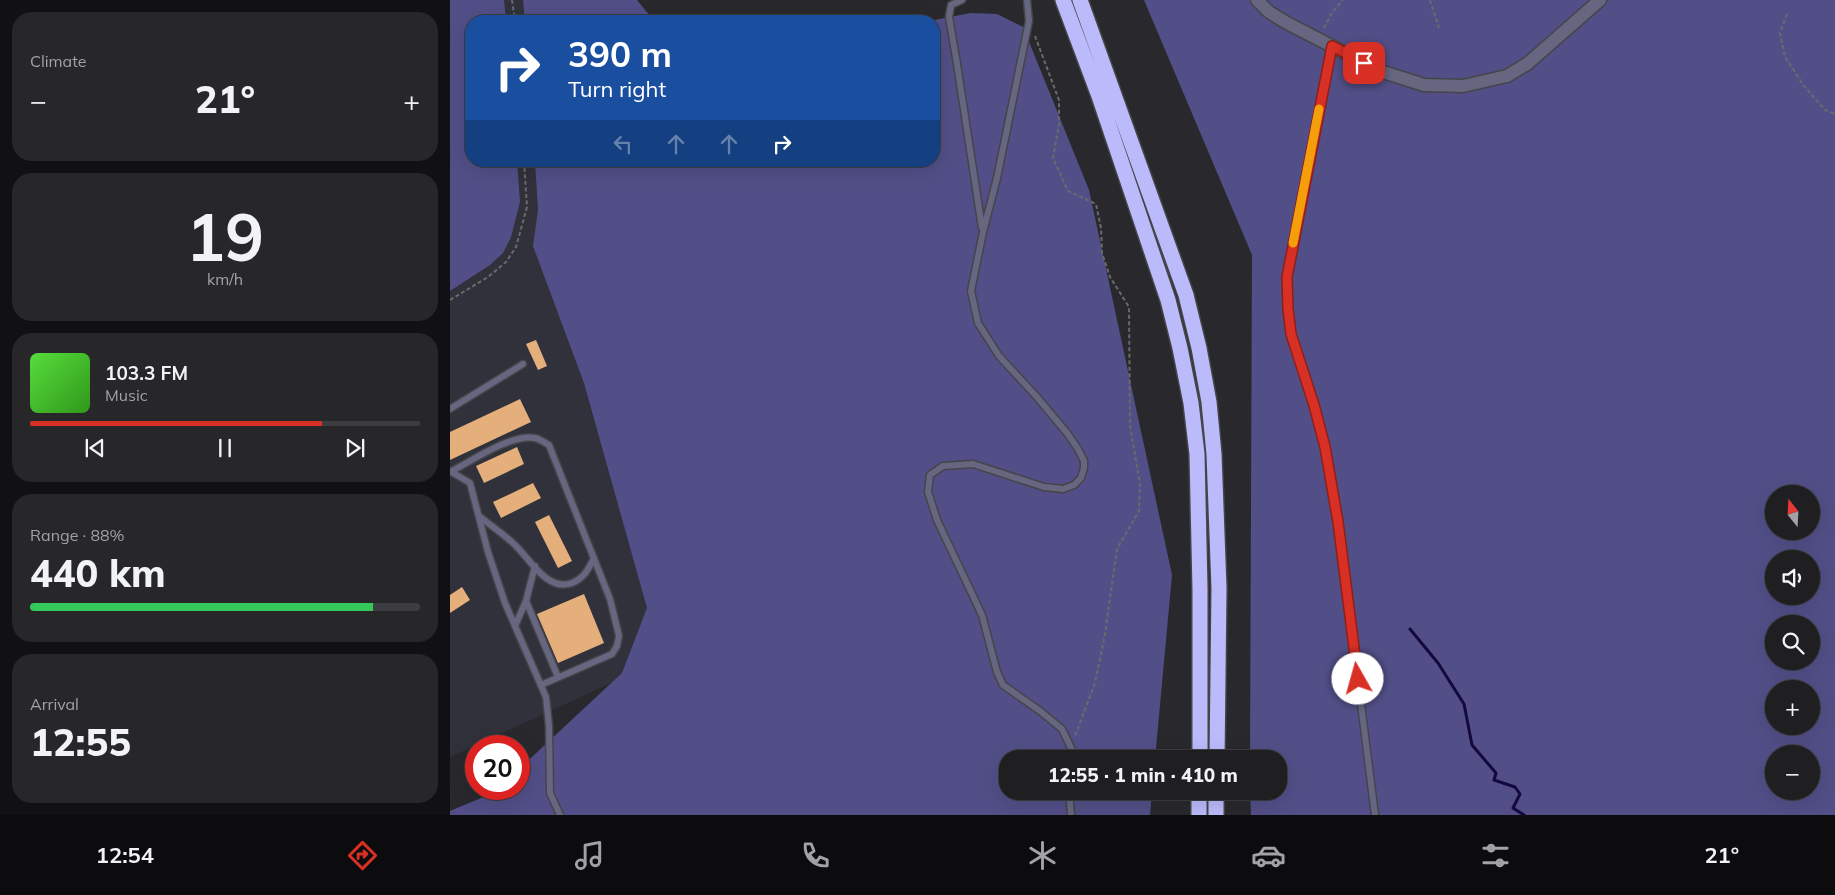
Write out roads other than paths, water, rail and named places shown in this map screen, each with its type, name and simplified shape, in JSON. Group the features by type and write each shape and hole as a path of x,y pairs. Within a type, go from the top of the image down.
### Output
{"highway":[{"path":"1063,0 1099,96 1168,300 1180,348 1190,403 1198,474 1200,750"},
{"path":"1080,0 1186,295 1199,348 1209,402 1214,454 1219,588 1217,750"},
{"path":"1199,800 1199,815"},
{"path":"1216,800 1216,815"}],"street":[{"path":"1257,0 1269,12 1380,71 1424,85 1463,86 1507,76 1527,64 1600,0"}],"lane":[{"path":"962,0 951,5 949,17 958,64 983,232"},
{"path":"1026,0 1029,21 997,178 983,232 971,291 978,323 999,356 1036,396 1067,434 1078,449 1084,461 1084,468 1080,478 1074,485 1062,489 1044,487 973,464 943,466 930,475 928,492 937,520 982,615 997,672 1003,685 1034,706 1062,729 1072,750"},
{"path":"1332,46 1287,277 1288,309 1291,334 1314,405 1325,447 1338,522 1375,815"},
{"path":"450,409 523,364"},
{"path":"451,471 509,442 524,438 537,438 549,445 610,599 619,636 617,646 612,654 541,685"},
{"path":"451,471 470,483 488,552 505,604 546,697 549,726 550,793 560,815"},
{"path":"479,516 515,545 549,581 559,585 569,584 581,579 588,572 594,558"},
{"path":"515,626 526,601 534,566"},
{"path":"526,601 558,677"},
{"path":"1070,800 1071,815"}],"waterway":[{"path":"1410,629 1438,663 1464,704 1472,745 1496,773 1494,780 1515,787 1520,794 1513,808 1524,815"}]}
